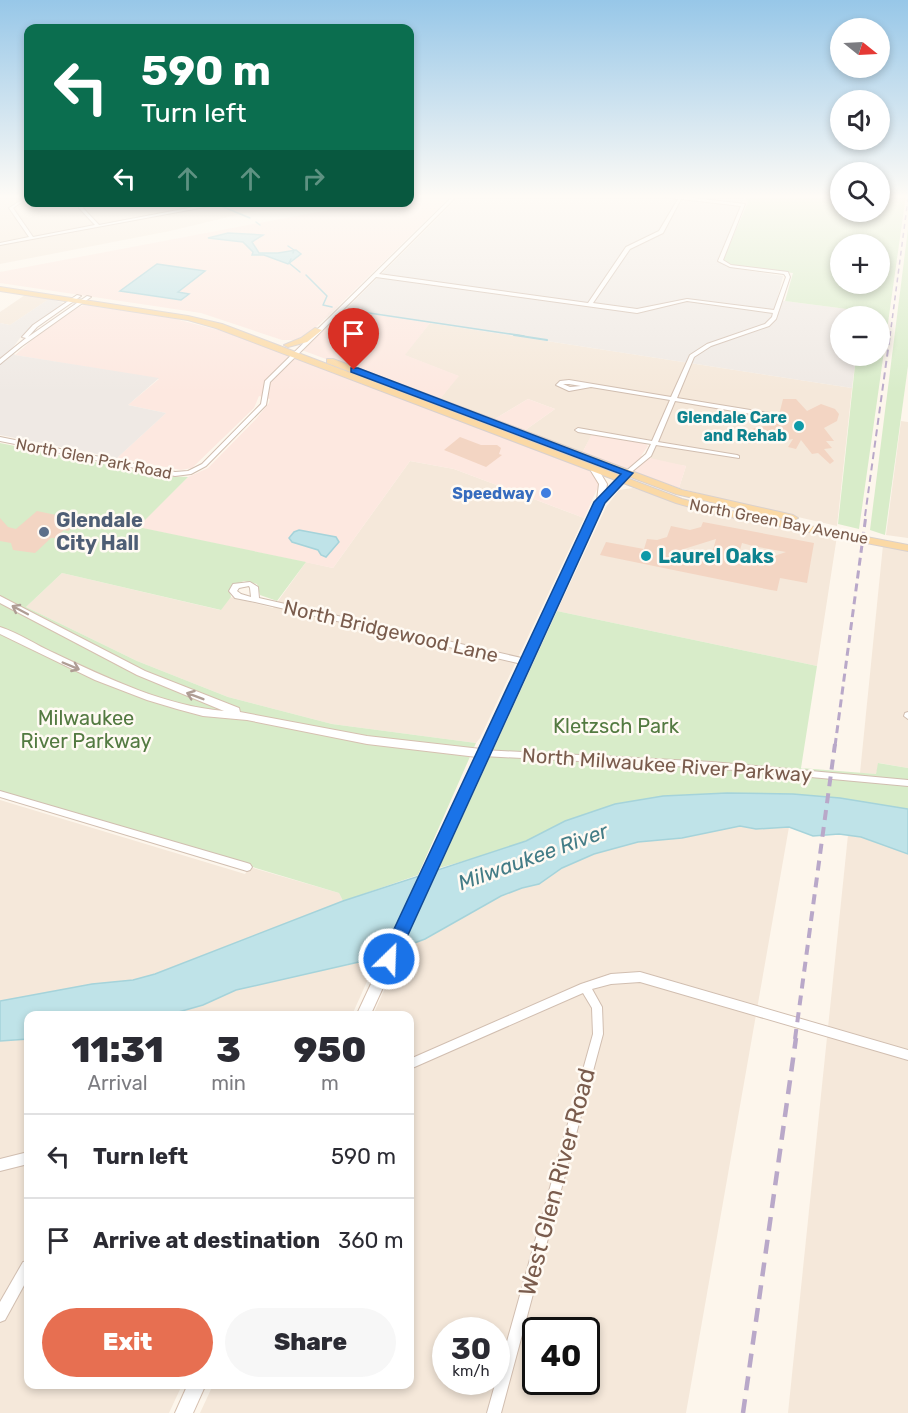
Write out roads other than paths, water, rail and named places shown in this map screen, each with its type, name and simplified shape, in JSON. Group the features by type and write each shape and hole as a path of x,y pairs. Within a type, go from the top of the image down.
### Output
{"main road":[{"name":"North Green Bay Avenue","path":"0,287 195,314 288,345 296,352 335,372 348,370 595,471 624,476 718,503 908,541"},
{"name":"North Green Bay Avenue","path":"80,299 188,318 219,326 348,370 714,511 908,548"},
{"path":"288,345 304,340 318,330"}],"street":[{"path":"296,352 389,261"},
{"path":"589,305 619,261"},
{"path":"600,502 624,476 644,460 654,443 690,360 696,352 709,345 760,328 771,321 776,312 787,274 730,266 723,261"},
{"path":"375,275 637,311 687,300 702,300 776,312"},
{"path":"21,345 35,326 80,299"},
{"path":"0,362 80,299"},
{"name":"North Glen Park Road","path":"0,439 163,472 189,473 204,465 262,407 267,382 296,352"},
{"path":"590,386 769,415"},
{"path":"578,430 736,457"},
{"path":"365,1011 600,502 603,484 595,471"},
{"name":"North Milwaukee River Parkway","path":"0,599 141,673 249,717"},
{"name":"North Bridgewood Lane","path":"255,600 526,662"},
{"name":"North Milwaukee River Parkway","path":"0,630 54,658 127,688 203,712 249,717 357,739 483,753 712,765 908,783"},
{"path":"0,794 247,867"},
{"path":"414,1062 585,987 611,979 640,977 908,1055"},
{"name":"West Glen River Road","path":"494,1413 598,1034 597,1007 585,987"},
{"path":"0,1165 24,1159"},
{"path":"0,1315 24,1274"},
{"path":"184,1413 195,1389"}],"water":[{"path":"157,264 205,271 178,292 189,294 181,300 120,291"},
{"path":"299,530 336,537 339,542 326,557 318,550 292,542 289,538"},
{"name":"Milwaukee River","path":"727,793 793,794 840,798 908,809 908,854 861,837 839,834 813,836 789,827 756,829 740,826 682,838 638,842 594,854 562,868 539,884 501,896 425,939 372,959 236,990 203,1005 182,1011 24,1011 24,1039 0,1041 0,1001 92,984 133,980 155,974 343,901 526,841 565,821 615,804 663,796"}],"waterway":[{"path":"290,261 289,263 300,272"},
{"path":"306,275 327,296 323,305 332,307"},
{"path":"349,310 524,336"},
{"path":"514,335 547,340"}],"railway":[{"path":"890,336 900,261"},
{"path":"865,516 886,366"},
{"path":"835,746 866,515"},
{"path":"795,1039 835,744"},
{"path":"743,1413 796,1038"}],"place":[{"name":"Glendale Care and Rehab","path":"799,426"},
{"name":"Speedway","path":"546,493"},
{"name":"Glendale City Hall","path":"44,532"},
{"name":"Laurel Oaks","path":"646,556"}],"park label":[{"name":"Kletzsch Park","path":"616,726"},
{"name":"Milwaukee River Parkway","path":"86,730"}]}
